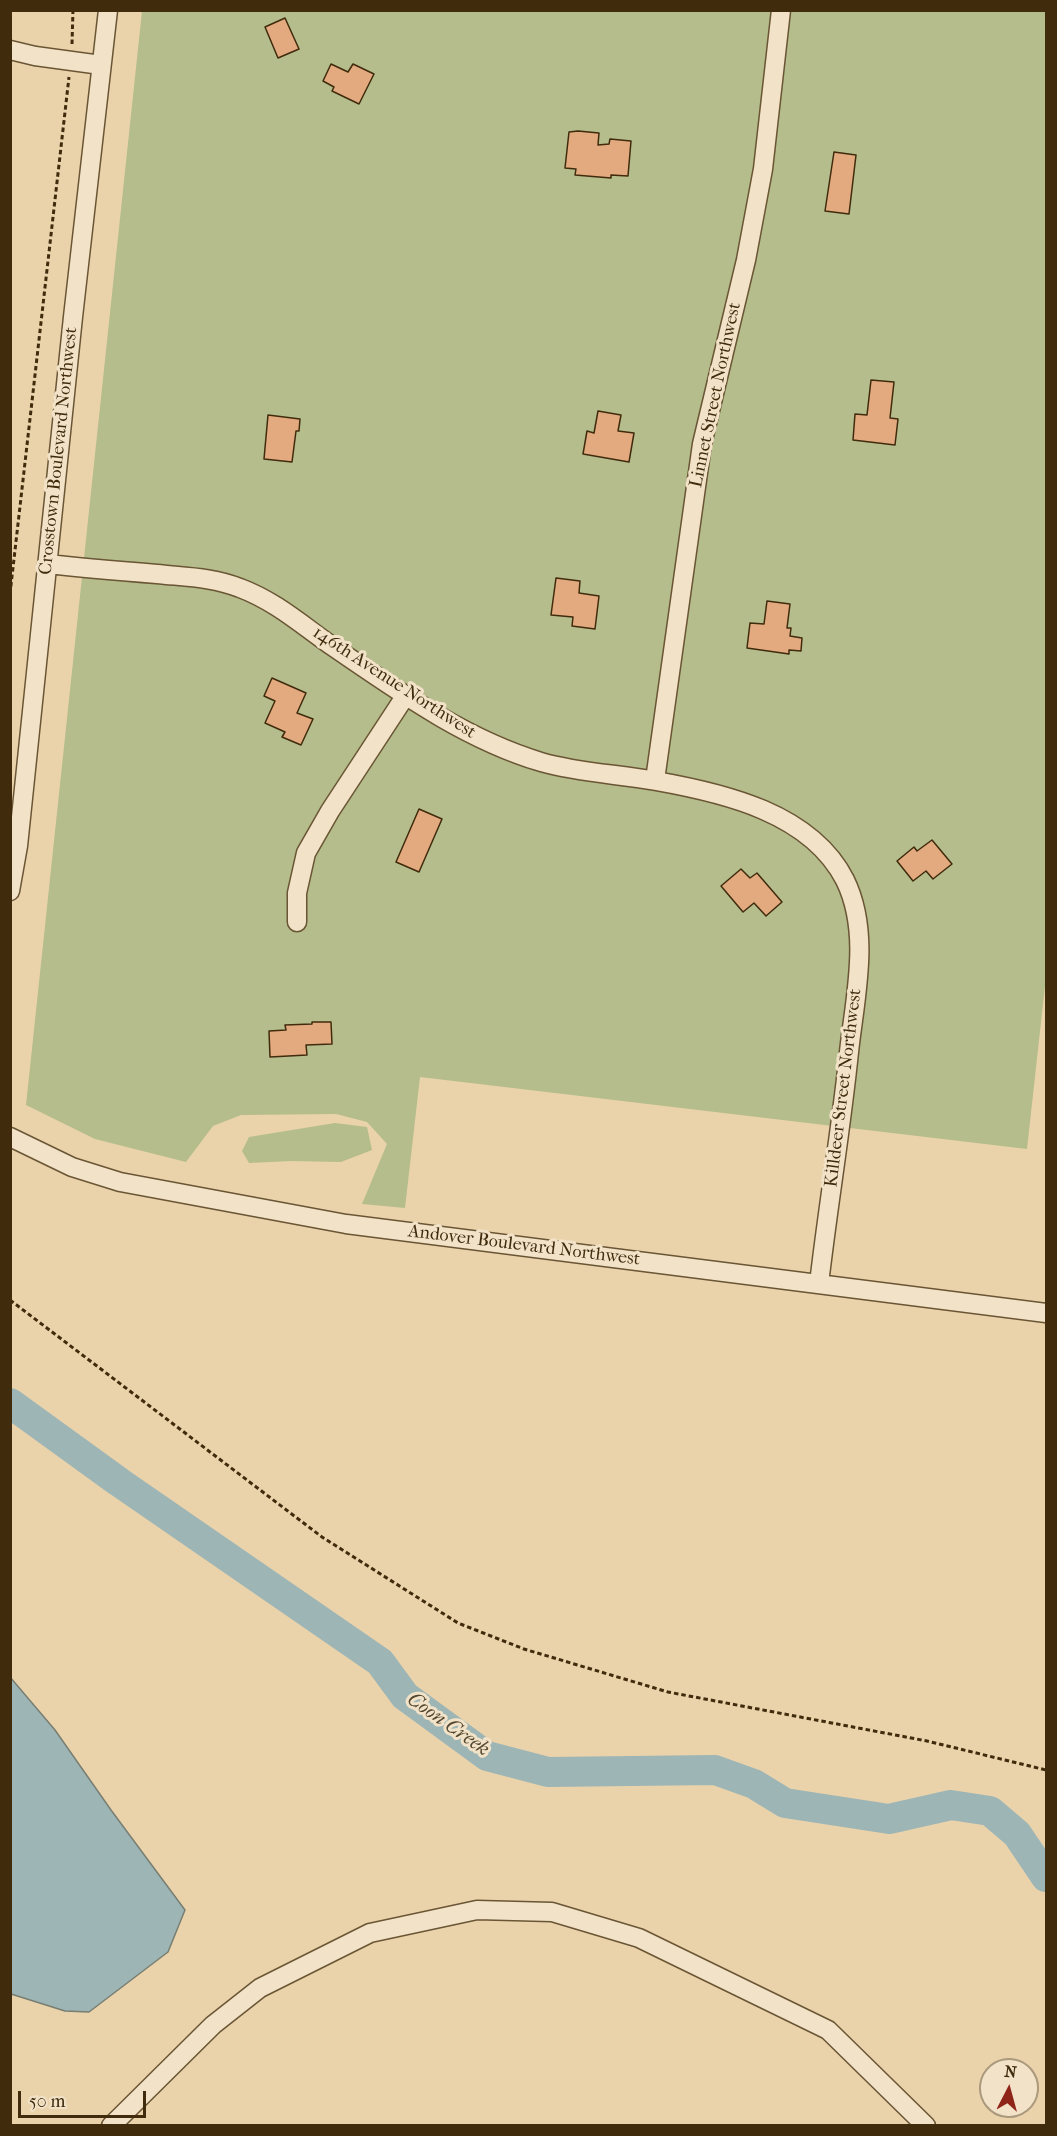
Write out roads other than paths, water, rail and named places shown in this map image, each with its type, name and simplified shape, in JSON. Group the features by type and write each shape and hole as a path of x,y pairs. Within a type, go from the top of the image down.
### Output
{"street":[{"name":"Crosstown Boulevard Northwest","path":"10,891 18,846 108,10"},
{"name":"Linnet Street Northwest","path":"654,780 702,444 746,260 763,169 781,10"},
{"path":"10,50 35,56 102,65"},
{"name":"146th Avenue Northwest","path":"47,564 210,579 241,588 283,609 329,644 406,695 479,739 545,763 588,772 654,780 749,804 780,817 802,830 826,854 844,878 850,893"},
{"path":"297,922 297,893 306,853 406,695"},
{"name":"Killdeer Street Northwest","path":"819,1284 844,1100 858,966 858,920 850,893"},
{"name":"Andover Boulevard Northwest","path":"10,1137 72,1167 120,1182 346,1224 1047,1313"},
{"path":"111,2126 213,2025 260,1988 370,1933 477,1910 552,1912 639,1938 828,2030 926,2126"}],"water":[{"path":"10,1677 55,1730 185,1910 168,1952 89,2012 65,2011 11,1994"}],"waterway":[{"name":"Coon Creek","path":"10,1403 119,1482 380,1662 405,1696 487,1756 548,1772 715,1770 754,1784 785,1803 889,1819 951,1805 990,1811 1017,1834 1046,1877"}]}
